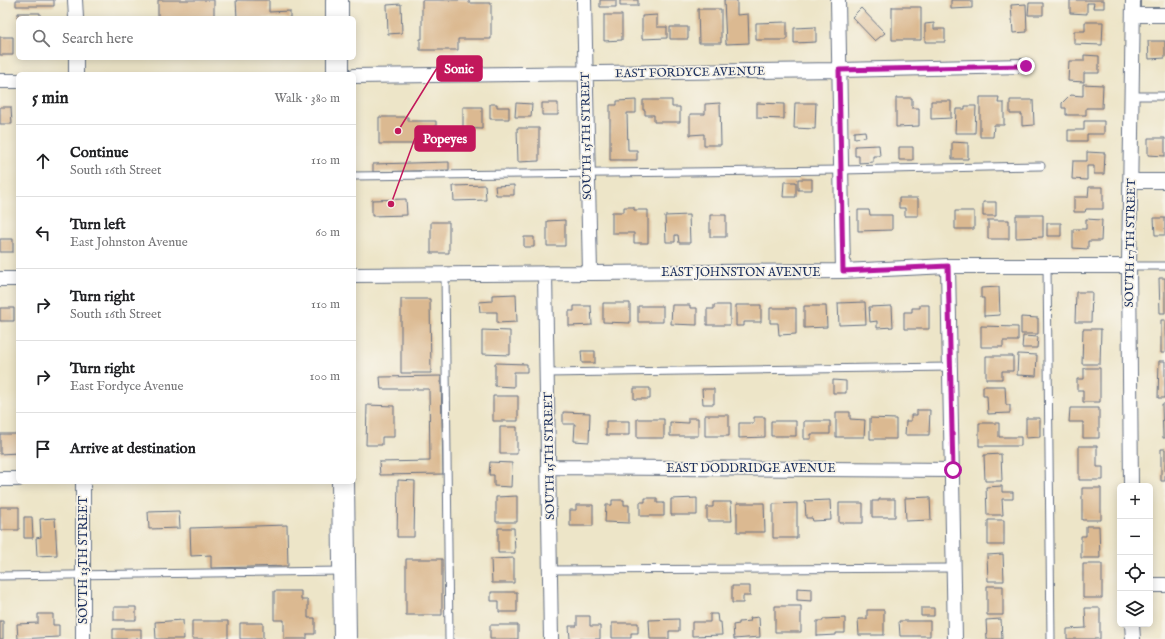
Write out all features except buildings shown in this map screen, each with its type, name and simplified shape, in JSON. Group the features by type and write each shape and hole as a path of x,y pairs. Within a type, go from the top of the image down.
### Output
{"main road":[{"path":"337,0 337,16"},
{"path":"338,60 338,72"},
{"path":"343,484 345,639"}],"street":[{"path":"75,0 76,16"},
{"name":"SOUTH 15TH STREET","path":"584,0 584,73 590,272"},
{"path":"838,0 843,271"},
{"name":"SOUTH 17TH STREET","path":"1131,483 1128,266 1131,181 1133,0"},
{"path":"1133,15 1165,15"},
{"path":"76,60 76,72"},
{"name":"EAST FORDYCE AVENUE","path":"356,76 839,70 1026,66"},
{"path":"0,81 16,81"},
{"path":"1131,181 1165,181"},
{"path":"948,266 955,639"},
{"name":"EAST JOHNSTON AVENUE","path":"356,276 590,272 843,271 948,266 1128,266"},
{"name":"SOUTH 15TH STREET","path":"545,273 548,373 551,639"},
{"path":"0,279 16,279"},
{"name":"EAST DODDRIDGE AVENUE","path":"549,467 953,470"},
{"path":"0,479 16,479"},
{"name":"SOUTH 13TH STREET","path":"83,484 84,639"},
{"path":"1153,585 1165,586"},
{"path":"1132,627 1132,639"}],"lane":[{"path":"1132,96 1165,96"},
{"path":"356,176 1041,166"},
{"path":"1128,266 1165,266"},
{"path":"1047,267 1051,639"},
{"path":"445,274 449,639"},
{"path":"548,373 950,367"},
{"path":"550,570 954,568"},
{"path":"0,576 344,571"}],"place":[{"name":"Sonic","path":"398,131"},
{"name":"Popeyes","path":"391,204"}],"route":[{"path":"953,470 948,266 843,271 839,70 1026,66"}]}
